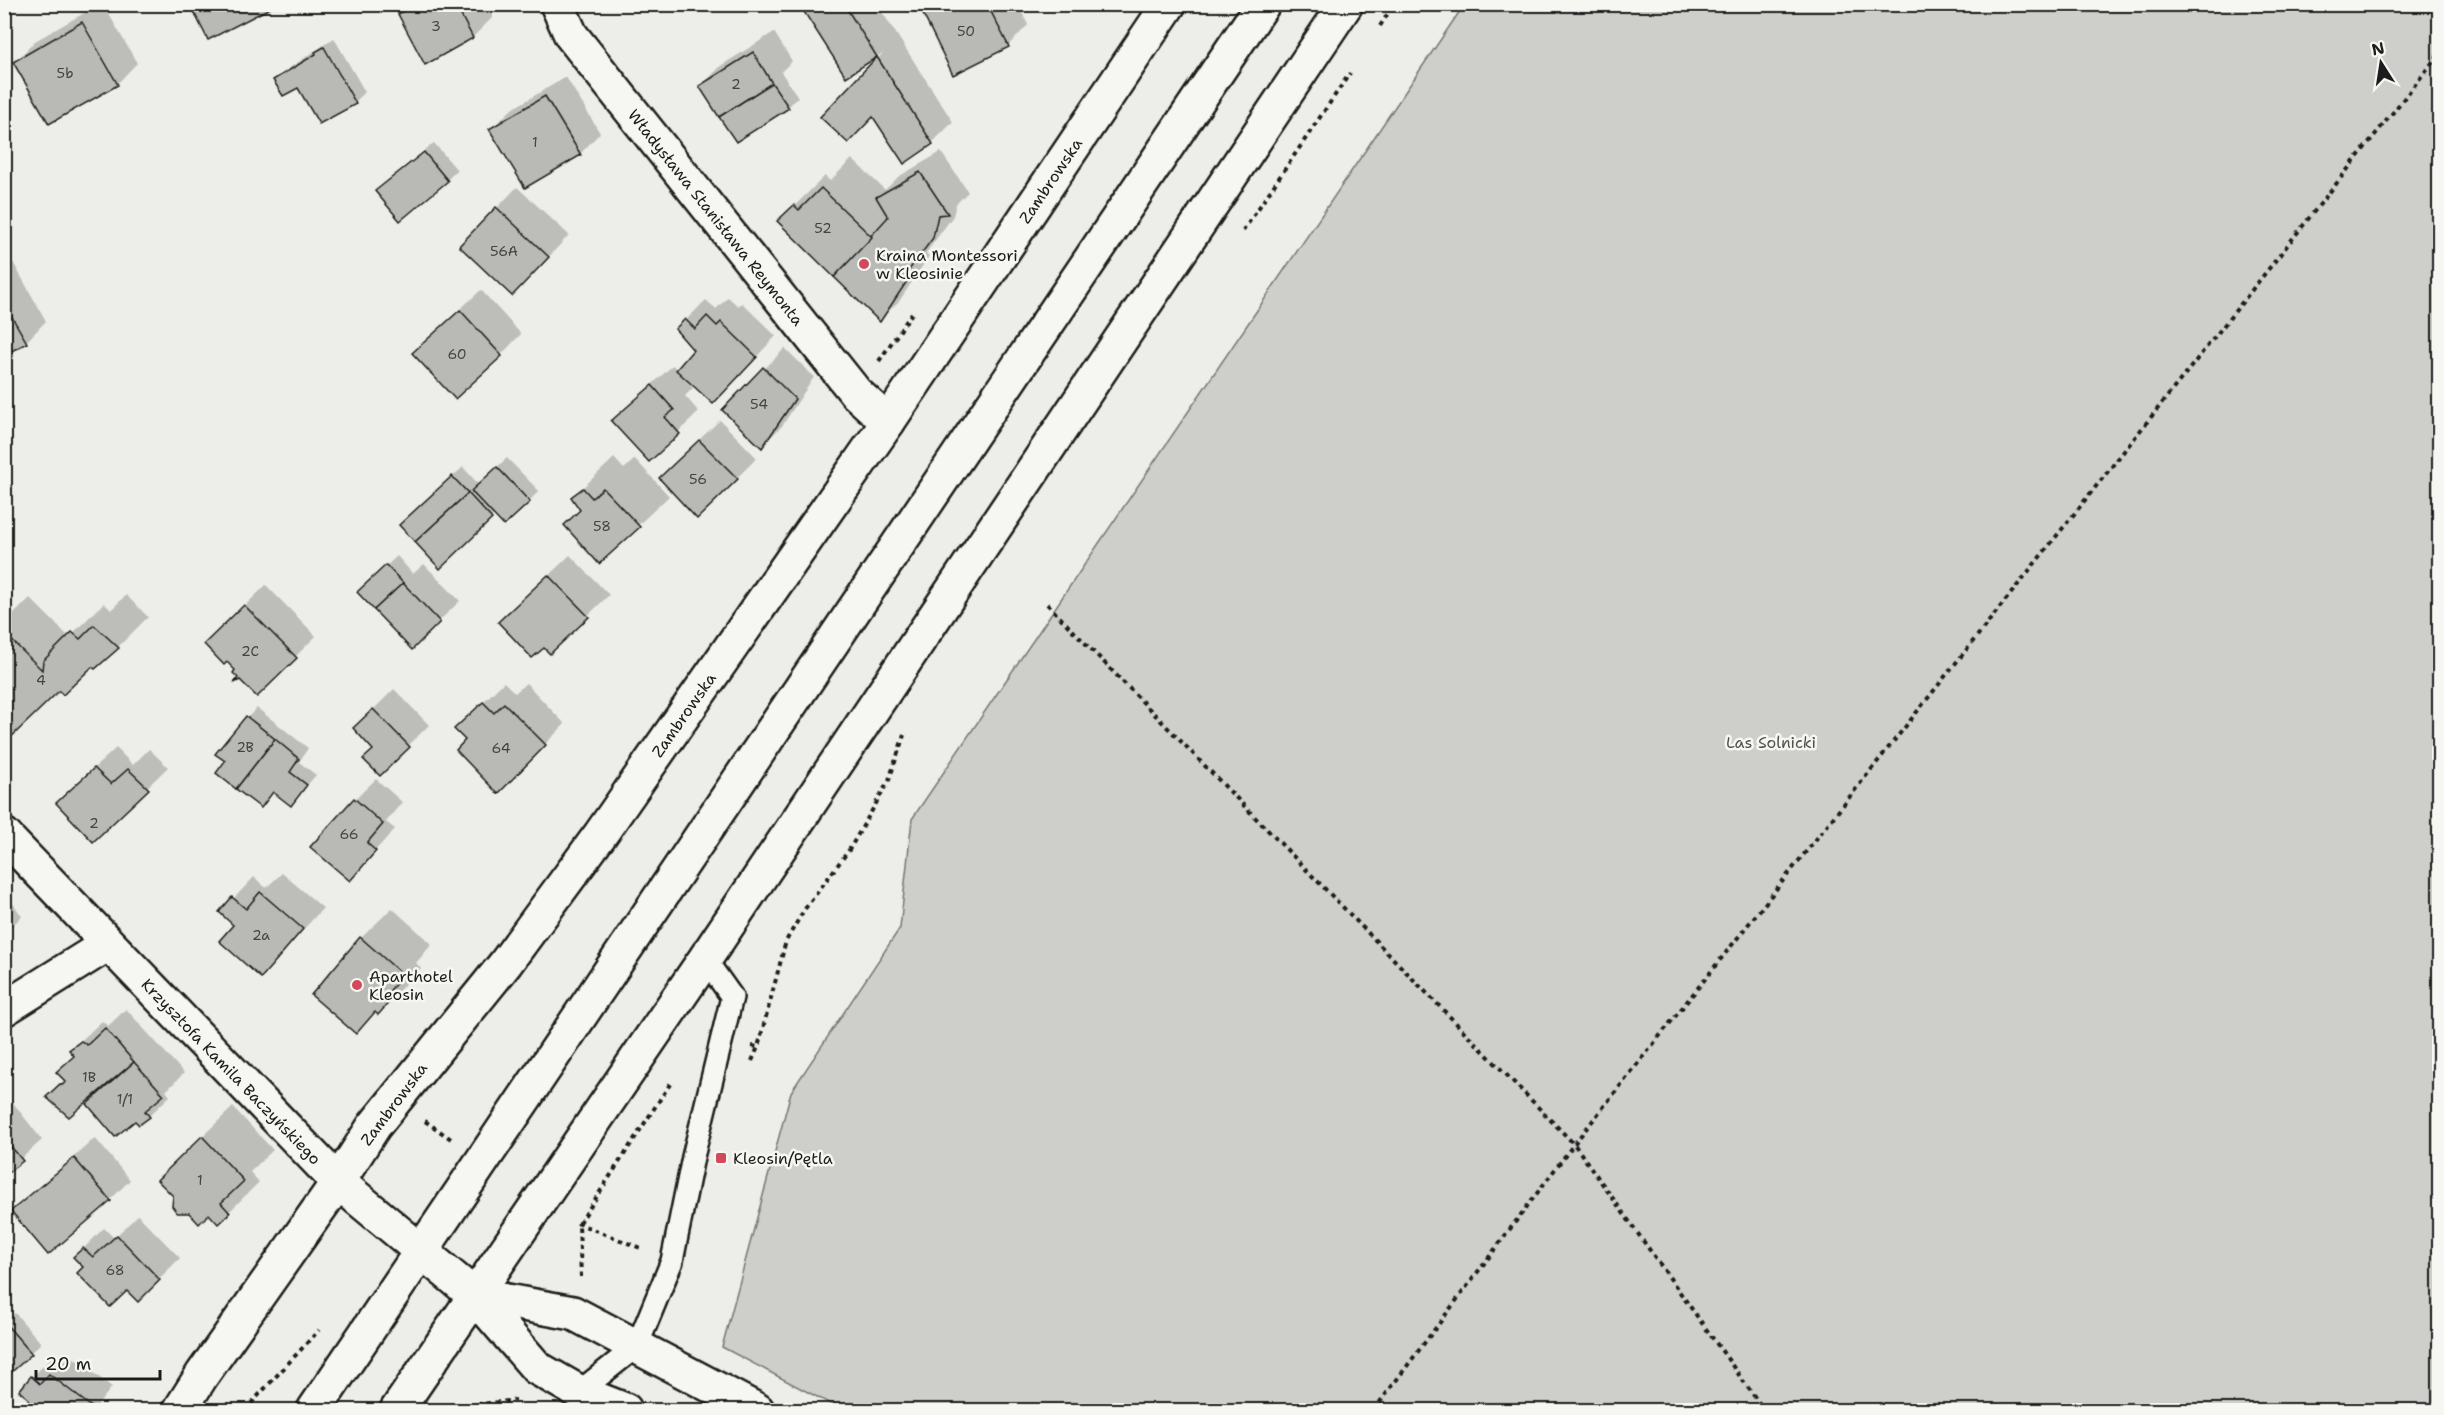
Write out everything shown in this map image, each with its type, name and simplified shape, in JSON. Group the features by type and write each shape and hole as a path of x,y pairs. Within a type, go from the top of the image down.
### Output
{"street":[{"name":"Władysława Stanisława Reymonta","path":"557,4 571,35 694,192 856,393 888,422"},
{"name":"Zambrowska","path":"180,1410 202,1375 338,1182 374,1126 505,964 600,835 888,422 1169,4"},
{"path":"314,1410 1263,4"},
{"path":"397,1410 705,959 1346,4"},
{"name":"Krzysztofa Kamila Baczyńskiego","path":"4,835 338,1182 474,1295 537,1368 579,1392 625,1410"},
{"path":"4,1010 108,944"},
{"path":"474,1295 573,1313 757,1410"}],"lane":[{"path":"579,1392 637,1346 672,1261 693,1156 732,997 705,959"}],"path":[{"path":"1376,33 1394,4"},
{"path":"1374,1410 1574,1144 2439,53"},
{"path":"1239,237 1350,72"},
{"path":"1047,604 1574,1144 1764,1410"},
{"path":"722,1039 758,1047 786,941 804,910 849,850 874,807 889,780 906,730"},
{"path":"573,1313 582,1289 579,1224 674,1077"},
{"path":"245,1410 320,1329"},
{"path":"451,1410 454,1407 525,1399 537,1368"}],"green space":[{"name":"Las Solnicki","path":"1464,5 2439,5 2439,1410 842,1410 722,1347 791,1092 900,928 912,819"}],"building":[{"path":"190,4 276,4 276,5 208,40"},
{"path":"416,4 455,4 473,38 425,65 398,14"},
{"path":"799,4 844,4 877,57 846,77"},
{"path":"942,4 987,4 1009,47 953,75 923,14"},
{"path":"82,22 118,85 49,124 13,62"},
{"path":"324,47 356,104 319,124 298,88 283,96 273,80"},
{"path":"753,52 772,83 719,117 699,86"},
{"path":"877,57 933,144 904,164 873,117 848,143 820,117"},
{"path":"772,83 789,108 736,142 719,117"},
{"path":"545,96 581,155 525,188 489,129"},
{"path":"424,152 448,181 400,221 375,191"},
{"path":"920,172 948,214 938,215 933,238 906,274 909,278 880,322 834,277 888,217 876,197"},
{"path":"821,188 872,237 834,277 777,221 794,205 799,210"},
{"path":"496,207 549,257 512,296 459,246"},
{"path":"4,303 27,343 4,355"},
{"path":"460,310 502,356 455,399 412,353"},
{"path":"707,316 717,326 721,322 757,357 713,404 676,370 693,350 675,329 685,319 695,329"},
{"path":"763,367 795,399 762,448 722,410"},
{"path":"652,385 674,410 665,417 680,434 649,462 611,421"},
{"path":"699,440 738,479 697,519 659,478"},
{"path":"497,467 530,502 504,526 471,491"},
{"path":"452,476 468,493 415,542 399,525"},
{"path":"583,488 592,498 603,488 640,527 599,564 564,525 580,510 571,497"},
{"path":"468,493 492,519 440,569 415,542"},
{"path":"386,565 403,583 374,610 357,592"},
{"path":"548,575 589,617 550,654 544,648 532,658 498,622"},
{"path":"403,583 440,622 412,650 374,610"},
{"path":"244,605 297,658 257,697 240,680 234,683 238,678 233,673 235,670 227,662 224,665 204,644"},
{"path":"94,625 119,648 95,669 92,667 63,695 59,691 4,744 4,633 42,670 43,661 72,632 80,639"},
{"path":"483,702 494,713 504,703 546,745 498,794 456,750 465,740 454,729"},
{"path":"373,709 410,747 380,776 363,759 373,750 353,728"},
{"path":"246,716 275,739 236,789 216,773 225,761 215,754"},
{"path":"275,739 299,759 290,772 307,785 291,806 273,792 261,808 236,789"},
{"path":"94,768 111,784 128,769 149,789 93,842 56,803"},
{"path":"354,798 383,824 367,843 376,851 350,881 310,847"},
{"path":"260,892 303,929 261,978 219,941 233,925 219,912 232,897 246,909"},
{"name":"Aparthotel Kleosin","path":"360,937 403,975 387,994 392,999 378,1015 375,1012 356,1034 311,995"},
{"path":"105,1028 134,1062 69,1117 46,1097 60,1084 66,1082 56,1072 74,1056 69,1050 81,1041 87,1045"},
{"path":"134,1062 164,1095 145,1111 150,1117 139,1125 135,1121 115,1137 87,1104"},
{"path":"202,1136 244,1181 221,1203 230,1213 218,1224 209,1214 199,1224 189,1213 177,1213 172,1206 173,1196 157,1180"},
{"path":"4,1138 23,1161 4,1176"},
{"path":"74,1158 111,1201 48,1255 11,1211"},
{"path":"117,1235 160,1280 138,1302 127,1291 110,1307 77,1273 83,1267 73,1257 83,1248 93,1257"},
{"path":"4,1322 32,1354 6,1377 4,1375"},
{"path":"49,1374 93,1408 91,1410 20,1410 29,1399 19,1391 31,1376 40,1384"}],"place":[{"name":"Kraina Montessori w Kleosinie","path":"864,264"},
{"name":"Aparthotel Kleosin","path":"357,985"},
{"name":"Kleosin/Pętla","path":"721,1158"}]}
